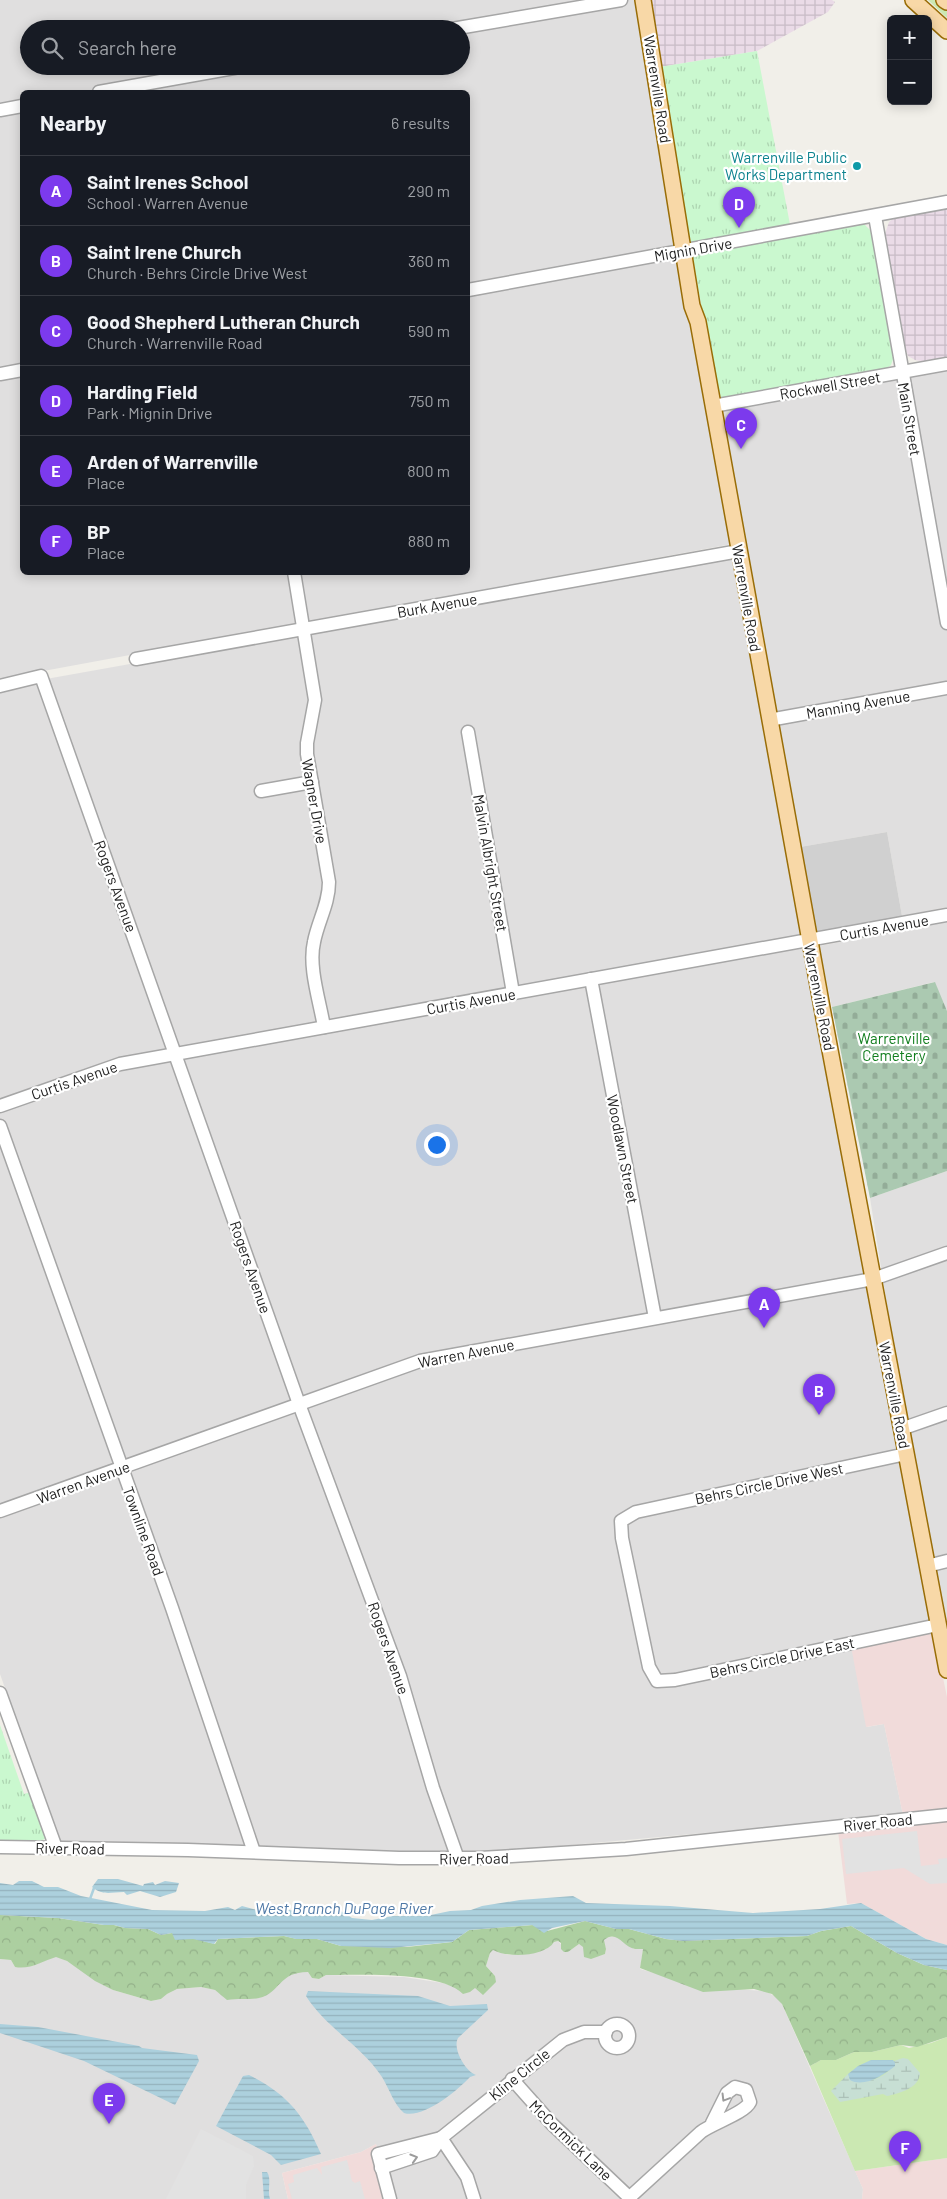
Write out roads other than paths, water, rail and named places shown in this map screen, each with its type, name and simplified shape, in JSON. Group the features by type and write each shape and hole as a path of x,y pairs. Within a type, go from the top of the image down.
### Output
{"main road":[{"name":"Warrenville Road","path":"643,0 672,179 677,190 686,250 698,308 698,322 809,940 947,1670"},
{"path":"913,0 947,31"}],"street":[{"path":"470,26 621,0"},
{"path":"111,90 195,75"},
{"path":"0,110 20,106"},
{"name":"Mignin Drive","path":"470,290 947,202"},
{"name":"Main Street","path":"875,216 947,622"},
{"name":"Rockwell Street","path":"713,406 947,364"},
{"path":"0,374 20,370"},
{"name":"Burk Avenue","path":"136,659 739,551"},
{"name":"Wagner Drive","path":"294,575 315,700 307,743 329,882 328,900 312,955 324,1027"},
{"name":"Rogers Avenue","path":"0,686 41,676 299,1404 400,1676 433,1788 458,1859"},
{"name":"Manning Avenue","path":"769,720 947,688"},
{"name":"Malvin Albright Street","path":"468,732 514,993"},
{"path":"261,791 312,782"},
{"name":"Curtis Avenue","path":"0,1106 120,1064 947,915"},
{"name":"Woodlawn Street","path":"591,979 655,1318"},
{"name":"Townline Road","path":"0,1126 175,1617 254,1852"},
{"name":"Warren Avenue","path":"0,1512 420,1361 873,1279 947,1253"},
{"path":"902,1429 947,1413"},
{"name":"Behrs Circle Drive West","path":"646,1651 622,1538 621,1521 632,1513 906,1454"},
{"path":"927,1566 947,1561"},
{"name":"Behrs Circle Drive East","path":"646,1651 649,1668 656,1681 675,1680 938,1625"},
{"path":"0,1693 56,1848"},
{"name":"River Road","path":"0,1847 254,1852 458,1859 543,1856 626,1849 947,1815"},
{"name":"Kline Circle","path":"441,2138 378,2154 381,2168 432,2151 441,2138 512,2079 570,2036 584,2032 606,2032"},
{"name":"McCormick Lane","path":"512,2079 552,2124 631,2198"},
{"path":"631,2198 689,2142 712,2123"},
{"path":"441,2138 467,2177 474,2199"},
{"path":"381,2168 390,2199"}],"water":[{"path":"98,1879 118,1879 143,1886 144,1884 153,1882 155,1885 165,1881 179,1883 176,1892 160,1897 140,1891 127,1895 124,1892 100,1892 92,1887"},
{"path":"19,1881 32,1881 44,1887 58,1887 81,1896 152,1910 205,1911 228,1907 235,1910 242,1906 268,1913 282,1909 295,1911 313,1908 336,1910 352,1918 372,1920 393,1916 426,1916 450,1911 471,1910 482,1906 520,1900 573,1896 586,1903 670,1906 753,1913 820,1909 861,1903 926,1939 947,1945 947,1970 924,1965 897,1953 851,1926 821,1931 807,1936 683,1941 666,1939 629,1929 616,1929 585,1921 552,1928 544,1933 532,1925 469,1930 452,1942 391,1948 341,1946 317,1939 296,1939 284,1936 218,1939 214,1944 193,1939 175,1940 172,1933 161,1935 148,1929 125,1928 58,1918 0,1915 0,1883 13,1885"},
{"path":"308,1991 418,1996 450,2006 487,2004 488,2010 458,2038 457,2043 458,2054 461,2060 468,2070 476,2075 470,2077 448,2096 430,2108 412,2114 404,2113 397,2106 374,2066 323,2018 306,1996"},
{"path":"0,2024 38,2027 142,2048 197,2055 199,2061 175,2105 84,2061 0,2033"},
{"path":"871,2060 893,2060 895,2066 874,2079 861,2082 850,2080 848,2074 858,2066"},
{"path":"249,2075 274,2090 293,2107 308,2128 321,2154 281,2165 271,2155 216,2126 243,2076"},
{"path":"262,2172 267,2172 270,2199 264,2199"}],"waterway":[{"path":"90,1899 94,1888"}],"place":[{"name":"Warrenville Public Works Department","path":"857,166"},
{"name":"Harding Field","path":"739,228"},
{"name":"Good Shepherd Lutheran Church","path":"741,449"},
{"name":"Saint Irenes School","path":"764,1328"},
{"name":"Saint Irene Church","path":"819,1415"},
{"name":"Arden of Warrenville","path":"109,2124"},
{"name":"BP","path":"905,2172"}],"park label":[{"name":"Warrenville Cemetery","path":"894,1046"}],"water label":[{"name":"West Branch DuPage River","path":"344,1907"}]}
